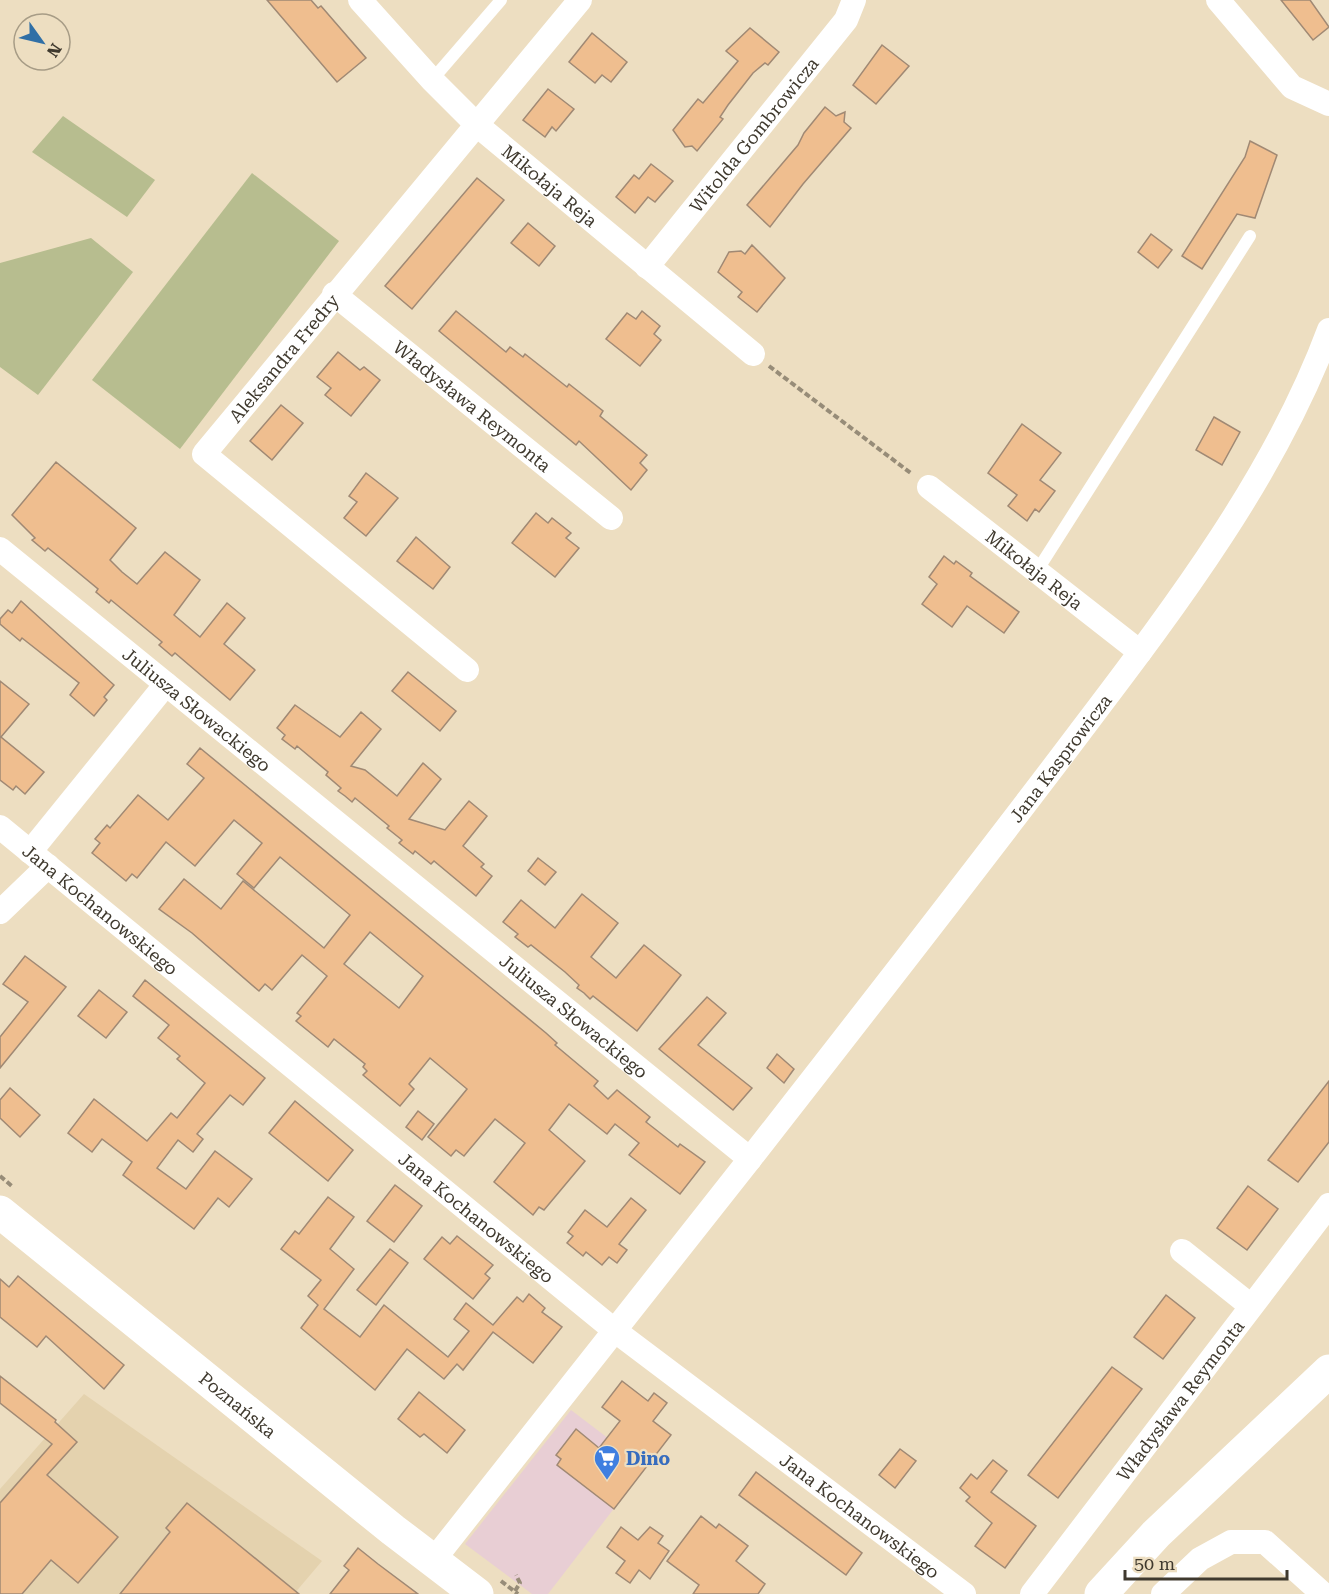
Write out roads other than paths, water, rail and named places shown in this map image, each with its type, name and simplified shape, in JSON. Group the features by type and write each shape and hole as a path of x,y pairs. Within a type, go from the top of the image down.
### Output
{"street":[{"name":"Mikołaja Reja","path":"360,0 432,80 477,125 753,354"},
{"name":"Aleksandra Fredry","path":"467,670 204,454 334,294 580,0"},
{"name":"Witolda Gombrowicza","path":"647,267 676,234 846,20 854,0"},
{"path":"1218,0 1292,87 1329,104"},
{"name":"Władysława Reymonta","path":"334,294 611,518"},
{"name":"Jana Kasprowicza","path":"750,1159 1006,830 1140,652 1254,486 1314,372 1329,330"},
{"name":"Mikołaja Reja","path":"929,487 1140,652"},
{"name":"Juliusza Słowackiego","path":"0,549 750,1159"},
{"path":"0,912 166,684"},
{"name":"Jana Kochanowskiego","path":"0,827 614,1330 964,1594"},
{"path":"432,1562 750,1159"},
{"name":"Władysława Reymonta","path":"1032,1594 1329,1205"},
{"name":"Poznańska","path":"0,1212 432,1562 477,1594"},
{"path":"1182,1251 1251,1306"},
{"path":"1101,1594 1156,1534 1329,1371"},
{"path":"1163,1594 1200,1559 1231,1542 1265,1542 1323,1594"}],"lane":[{"path":"432,80 501,0"},
{"path":"1037,572 1250,237"}],"place":[{"name":"Dino","path":"607,1481"}]}
